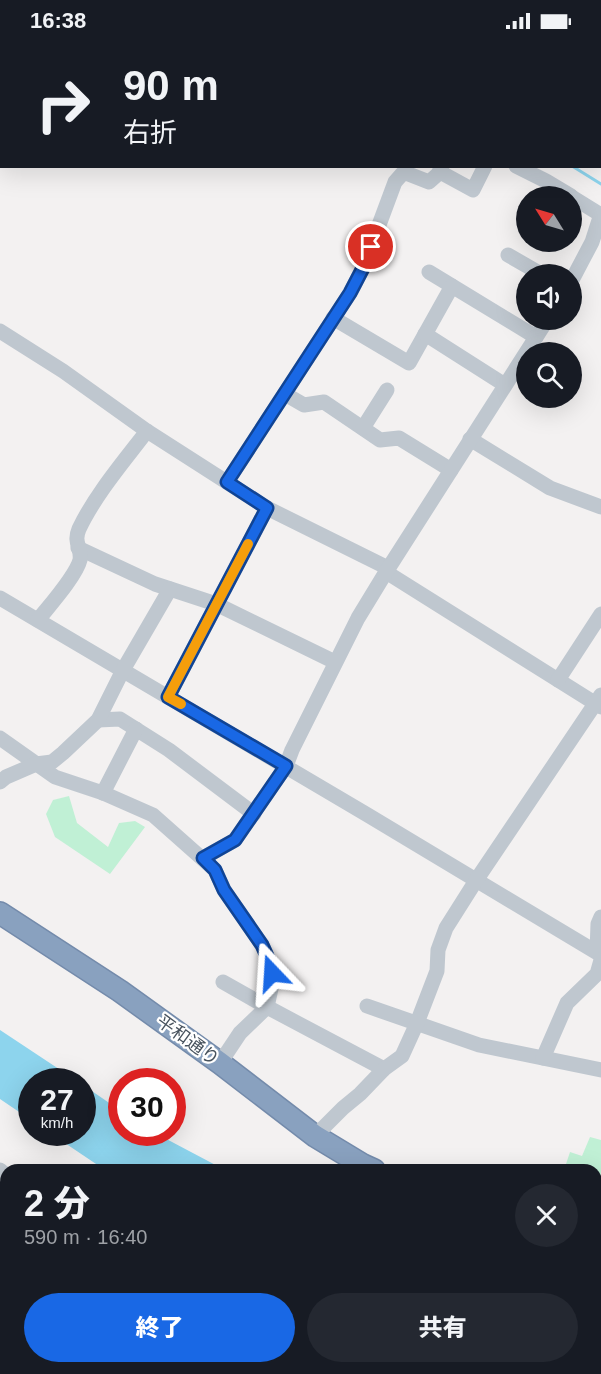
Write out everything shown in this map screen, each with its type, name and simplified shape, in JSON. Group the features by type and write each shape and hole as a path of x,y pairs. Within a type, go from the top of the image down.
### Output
{"highway":[{"name":"平和通り","path":"0,913 120,991 220,1063 315,1136 361,1164"}],"street":[{"path":"227,482 350,293 363,268 395,182 406,173 429,182 441,169 473,190 484,168"},
{"path":"520,168 554,186"},
{"path":"580,264 592,242 601,214 582,203"},
{"path":"508,255 524,264"},
{"path":"429,272 536,337"},
{"path":"333,318 409,363 452,286"},
{"path":"203,858 235,840 286,766 358,618 541,330"},
{"path":"0,331 63,371 147,431 267,508 387,570 558,680 599,702 446,928 438,950 437,971 402,1056 384,1069 315,1136"},
{"path":"425,334 505,384"},
{"path":"363,428 387,390"},
{"path":"285,394 304,405 324,402 380,440 399,438 451,470"},
{"path":"38,620 69,580 80,561 80,553 75,540 79,529 96,500 147,431"},
{"path":"470,439 550,488 601,507"},
{"path":"168,697 267,508"},
{"path":"78,548 155,584 216,604 335,662"},
{"path":"0,782 36,764 52,762 98,720 123,670 170,589"},
{"path":"0,598 477,879 600,956"},
{"path":"558,680 601,614"},
{"path":"98,720 120,719 169,750 254,814"},
{"path":"103,794 136,729"},
{"path":"0,738 55,777 153,815 215,870 224,890 262,945 272,967 272,984 267,1007 240,1033 220,1063"},
{"path":"543,1058 567,1003 597,974 600,956 598,924 601,917"},
{"path":"223,982 384,1069"},
{"path":"367,1006 479,1045 601,1070"}],"green space":[{"path":"69,796 77,823 108,847 119,823 135,821 145,827 110,874 55,837 46,814 53,800"},
{"path":"590,1137 601,1140 601,1164 566,1164 570,1152 582,1156"}],"water":[{"path":"0,1030 57,1068 18,1068 18,1111 0,1099"},
{"path":"96,1094 108,1102 108,1146 180,1146 214,1164 96,1164 69,1146 96,1146"}],"waterway":[{"path":"575,168 601,184"}],"slow traffic":[{"path":"181,704 168,697 248,544"}],"route":[{"path":"272,973 272,967 262,945 224,890 215,870 203,858 235,840 286,766 168,697 267,508 227,482 350,293 371,247"}]}
